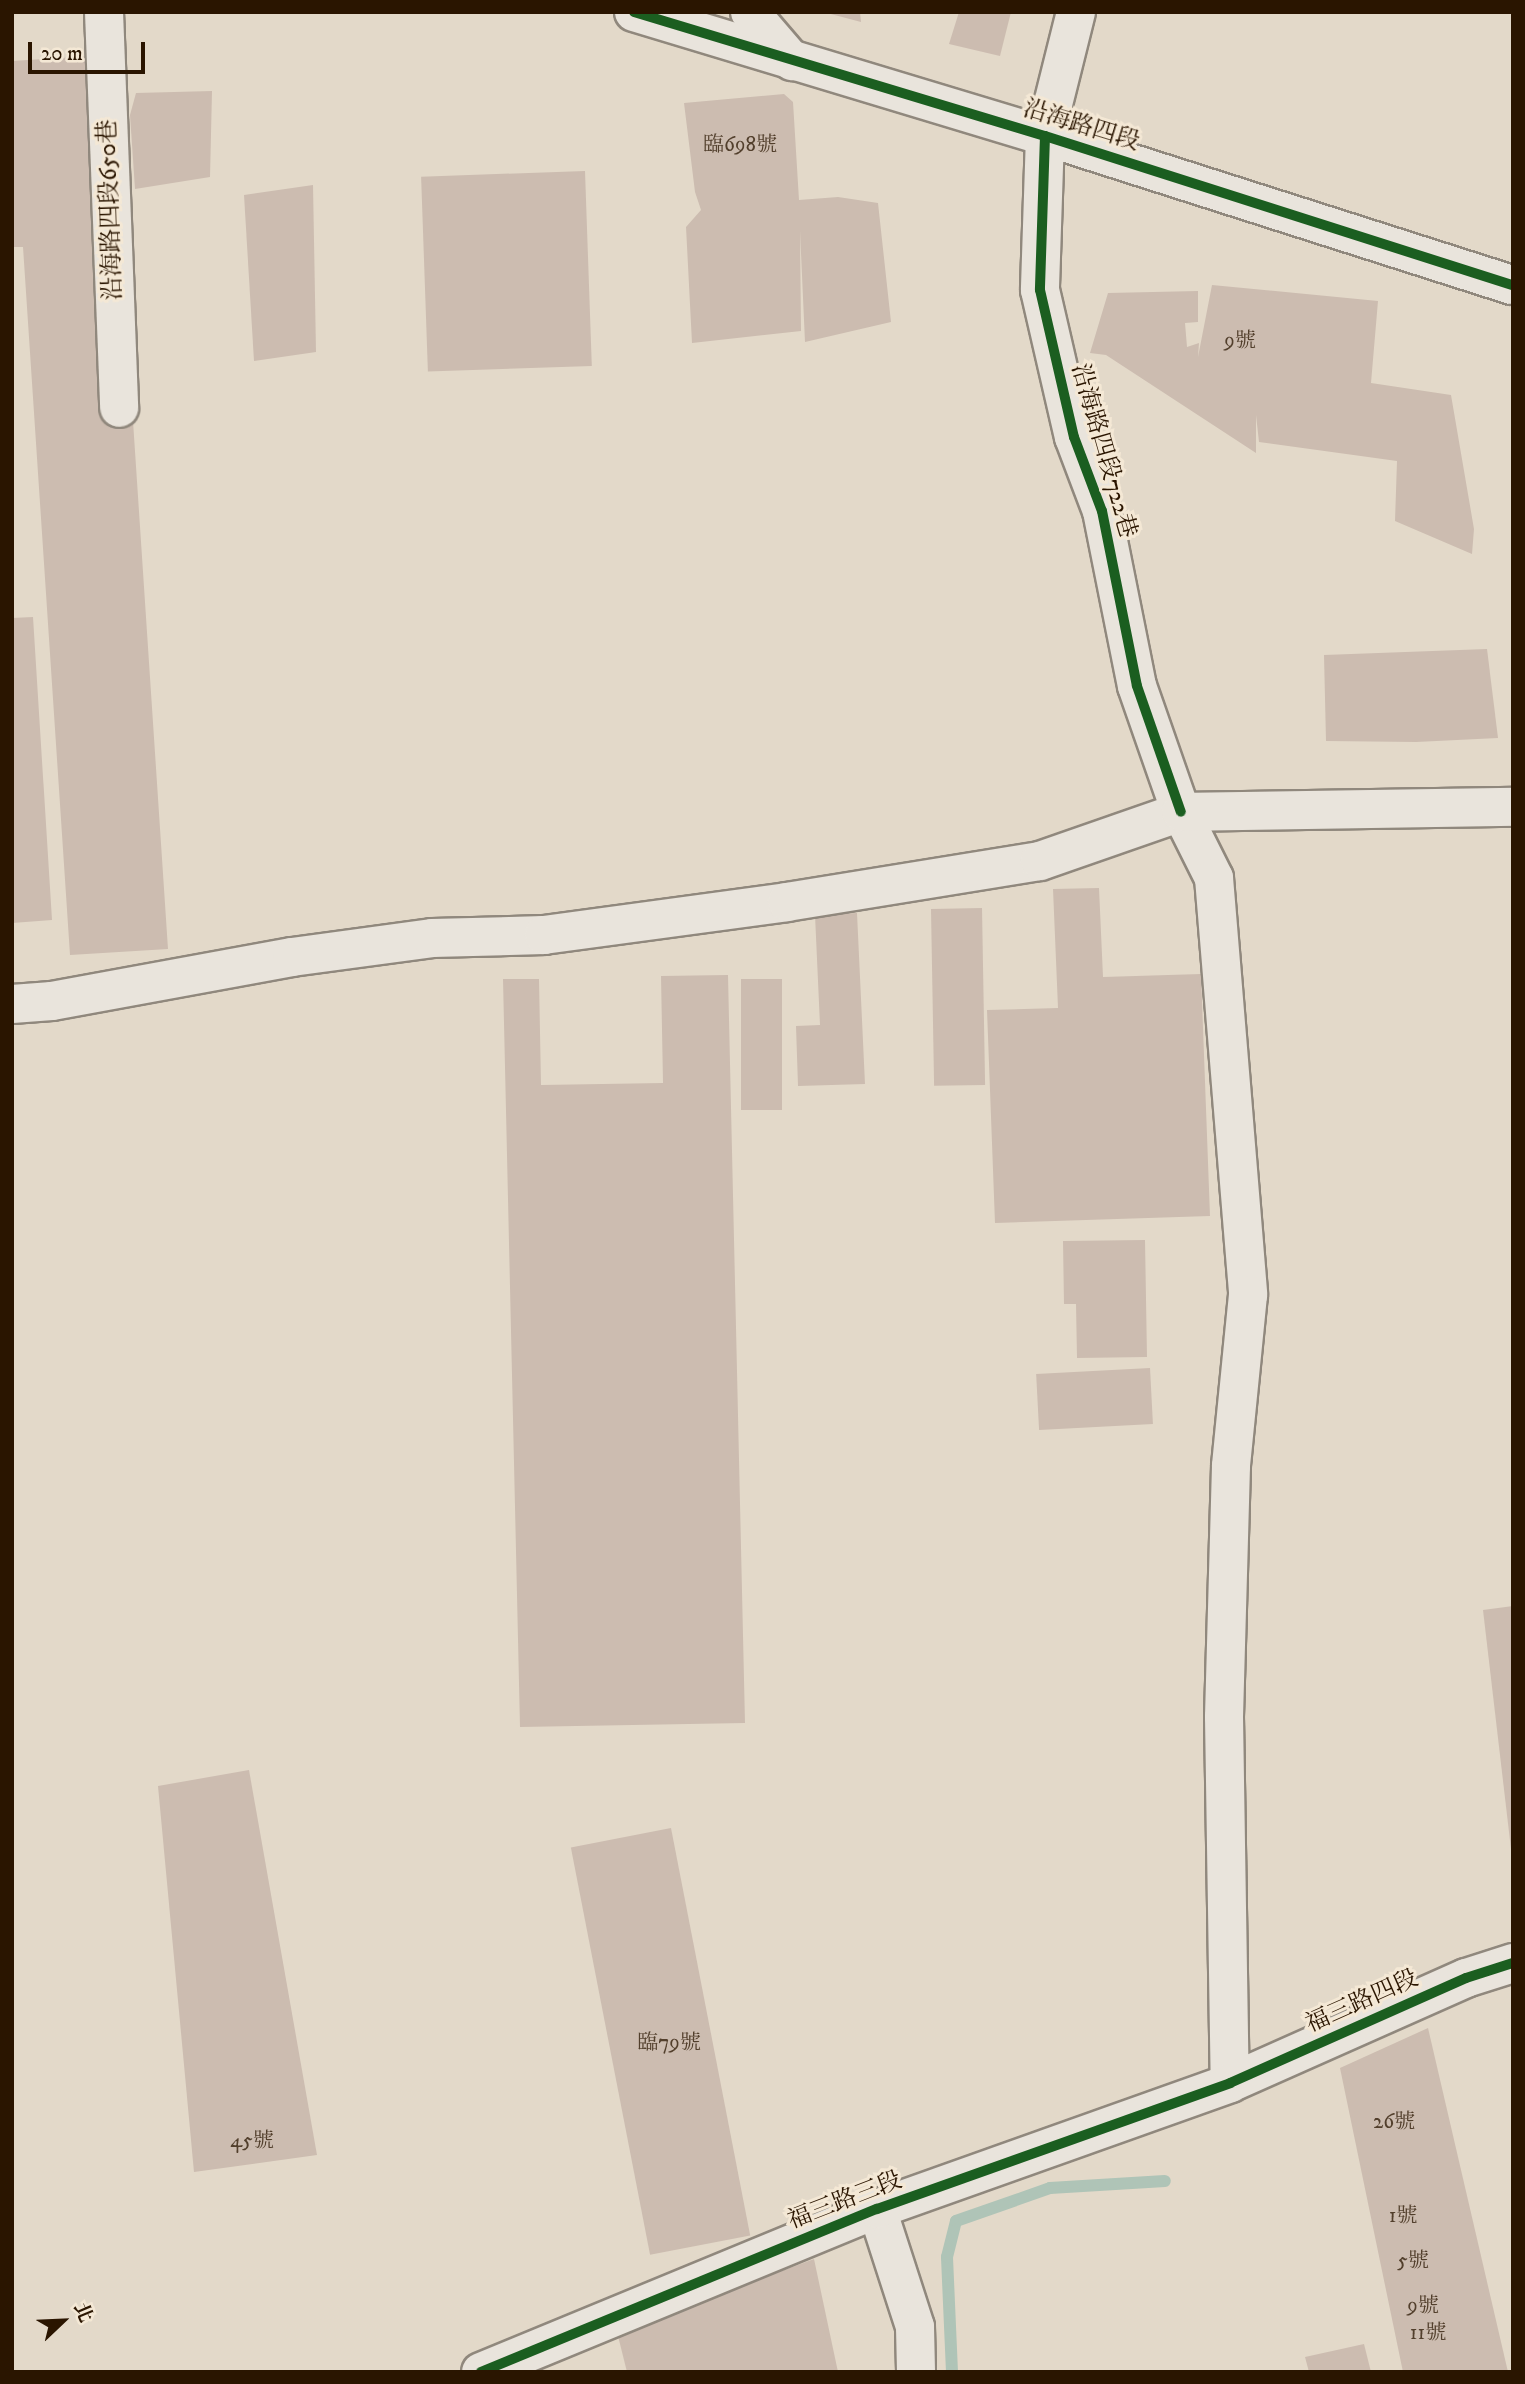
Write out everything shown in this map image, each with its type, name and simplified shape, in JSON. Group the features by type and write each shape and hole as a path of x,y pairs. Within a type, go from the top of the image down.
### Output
{"street":[{"name":"沿海路四段650巷","path":"104,12 119,408"},
{"name":"沿海路四段","path":"634,12 1045,136 1513,285"},
{"path":"750,12 792,61"},
{"name":"沿海路四段722巷","path":"1076,12 1045,136 1040,290 1074,437 1102,511 1137,686 1181,812 1214,878 1248,1295 1231,1466 1224,1717 1230,2083"},
{"path":"12,1004 52,1001 292,957 432,938 544,934 787,902 1040,861 1181,812 1513,807"},
{"name":"福三路四段","path":"1230,2083 1466,1978 1513,1963"},
{"name":"福三路三段","path":"481,2372 877,2209 1230,2083"},
{"path":"877,2209 915,2327 916,2372"}],"building":[{"path":"827,12 860,12 861,22 827,13"},
{"path":"959,12 1011,12 1000,56 949,44"},
{"path":"91,56 121,240 168,949 70,955 23,247 12,247 12,61"},
{"path":"212,91 210,177 135,189 130,115 136,93"},
{"path":"784,94 793,102 799,200 838,197 878,203 891,322 805,342 800,231 801,331 692,343 686,227 701,210 695,192 684,103"},
{"path":"585,171 592,366 428,372 421,177"},
{"path":"313,185 316,352 254,361 244,195"},
{"path":"1212,285 1378,301 1371,383 1451,395 1474,529 1472,554 1395,521 1397,461 1259,442 1256,415 1256,453 1106,355 1090,353 1108,293 1198,291 1198,322 1185,323 1187,347 1199,343 1198,357"},
{"path":"33,617 52,920 12,923 12,618"},
{"path":"1487,649 1498,738 1416,742 1326,741 1324,655"},
{"path":"1099,888 1103,977 1201,974 1210,1216 995,1223 987,1010 1058,1008 1053,889"},
{"path":"982,908 985,1085 934,1086 931,909"},
{"path":"857,913 865,1084 798,1086 796,1026 820,1025 815,915"},
{"path":"728,975 745,1723 520,1727 503,979 539,979 541,1085 663,1083 661,976"},
{"path":"741,979 782,979 782,1110 741,1110"},
{"path":"1145,1240 1147,1357 1077,1358 1076,1304 1064,1304 1063,1241"},
{"path":"1150,1368 1153,1424 1039,1430 1036,1374"},
{"path":"1513,1606 1513,1849 1511,1849 1483,1610"},
{"path":"249,1770 317,2155 194,2172 158,1786"},
{"path":"671,1828 750,2235 650,2255 571,1847"},
{"path":"1428,2028 1508,2372 1403,2372 1340,2068"},
{"path":"814,2259 838,2372 627,2372 617,2332"},
{"path":"1364,2344 1371,2372 1309,2372 1305,2357"}],"waterway":[{"path":"952,2372 947,2257 956,2221 1050,2188 1165,2181"}],"cycle path":[{"path":"634,12 1045,136 1513,285"},
{"path":"1045,136 1040,290 1074,437 1102,511 1137,686 1181,812"},
{"path":"481,2372 877,2209 1230,2083 1466,1978 1513,1963"}]}
